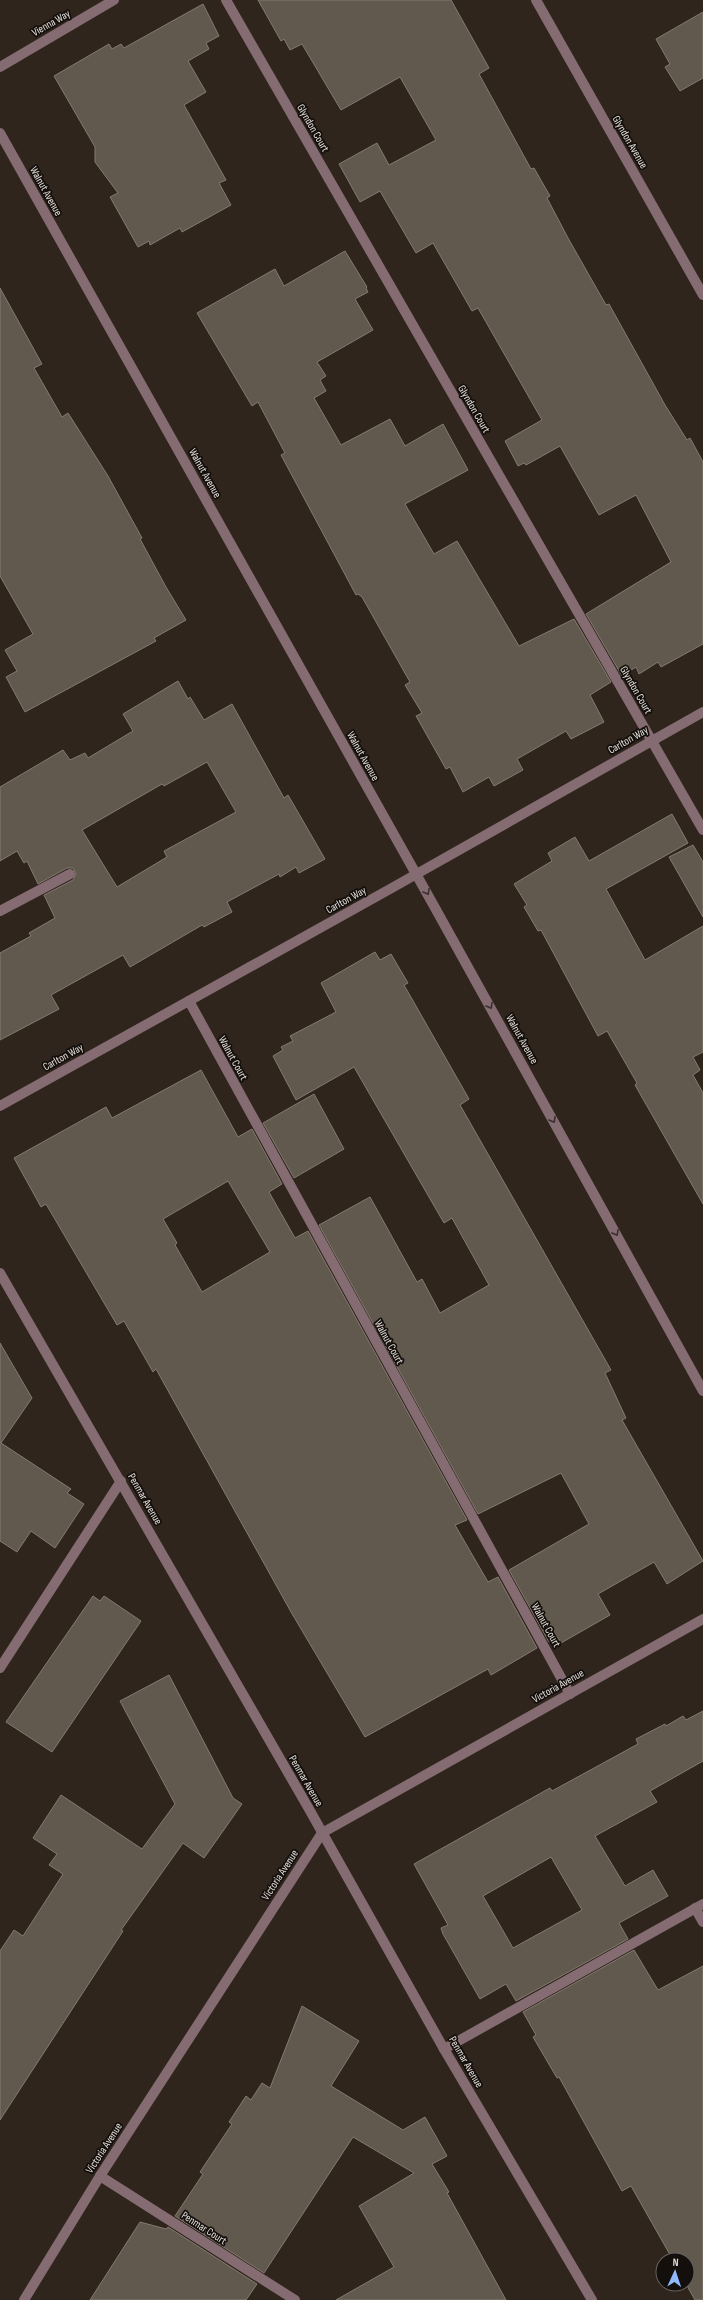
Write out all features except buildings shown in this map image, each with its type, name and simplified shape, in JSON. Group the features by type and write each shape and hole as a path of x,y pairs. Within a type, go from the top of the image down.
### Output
{"street":[{"name":"Vienna Way","path":"0,66 114,0"},
{"name":"Glyndon Court","path":"226,0 703,830"},
{"name":"Glyndon Avenue","path":"536,0 703,295"},
{"name":"Walnut Avenue","path":"0,134 416,874 703,1391"},
{"name":"Carlton Way","path":"0,1106 703,712"},
{"path":"0,911 70,874"},
{"name":"Walnut Court","path":"188,1001 570,1694"},
{"name":"Penmar Avenue","path":"0,1273 121,1481 444,2049 592,2300"},
{"path":"0,1668 121,1481"},
{"name":"Victoria Avenue","path":"24,2300 100,2176 322,1833 703,1619"},
{"path":"444,2049 699,1906 703,1922"},
{"name":"Penmar Court","path":"100,2176 295,2300"}]}
